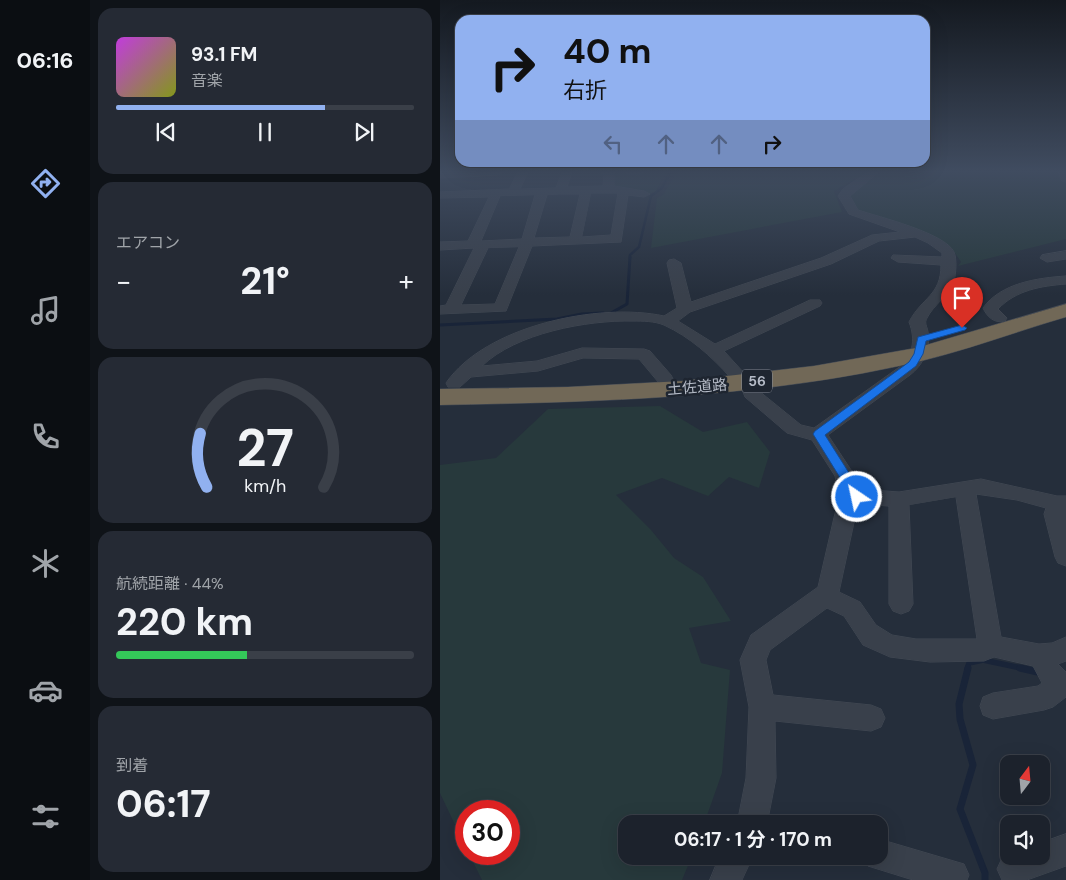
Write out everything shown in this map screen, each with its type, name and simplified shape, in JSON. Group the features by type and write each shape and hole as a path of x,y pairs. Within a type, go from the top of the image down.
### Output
{"highway":[{"name":"土佐道路","path":"920,346 1000,318 1066,299"},
{"name":"土佐道路","path":"450,384 572,384 665,379 741,378 814,373 1066,310"},
{"name":"土佐道路","path":"450,384 568,395 683,389 741,378"}],"street":[{"path":"489,213 478,244 446,310 501,308 527,242 536,213"},
{"path":"574,241 581,213"},
{"path":"440,246 617,239 620,213"},
{"path":"450,384 487,352 514,339 571,321 594,317 648,317 667,321 714,350 741,378 751,393 794,429 804,433 818,434 912,364 920,346 921,331 917,322 948,281 948,251 944,247 915,233 856,213"},
{"path":"667,321 685,309 826,261 876,238 915,233"},
{"path":"1047,258 1066,255"},
{"path":"898,258 949,262"},
{"path":"674,263 685,309"},
{"path":"1000,318 990,308 1007,295 1024,287 1049,281 1066,280"},
{"path":"714,350 815,303"},
{"path":"756,815 760,778 762,707 754,660 760,643 824,597 829,589 849,496 845,476 818,434"},
{"path":"849,496 899,499 965,487 981,486 1018,493 1063,505 1055,514 1066,557"},
{"path":"965,487 990,645"},
{"path":"899,499 900,604"},
{"path":"824,597 854,609 864,630 877,641 896,647 916,650 960,648 984,650 990,645"},
{"path":"990,645 1054,674"},
{"path":"993,706 1044,698 1054,674 1058,655 1066,648"},
{"path":"762,707 871,718"},
{"path":"1013,868 1066,850"},
{"path":"888,857 954,875"}],"shaded area":[{"path":"655,213 836,213 651,248"},
{"path":"863,213 1066,213 1066,239 958,266 961,262 953,250 942,242"},
{"path":"660,406 703,432 747,422 770,452 759,488 729,477 708,496 662,478 616,495 651,530 674,558 703,577 731,621 689,628 701,663 730,670 722,773 707,815 618,815 618,865 688,865 682,880 482,880 474,865 520,865 520,800 455,800 455,825 440,793 440,465 496,458 548,409"}],"waterway":[{"path":"630,257 639,247 647,213"},
{"path":"611,313 627,304 630,257"},
{"path":"440,325 557,319 582,314 603,313"},
{"path":"967,669 969,663 983,660 1026,669"},
{"path":"968,668 959,704 960,719 973,765 960,809 985,873 985,880"},
{"path":"1020,668 1042,673"}],"route":[{"path":"857,497 849,496 845,476 836,459 818,434 912,364 918,354 921,339 962,328"}]}
